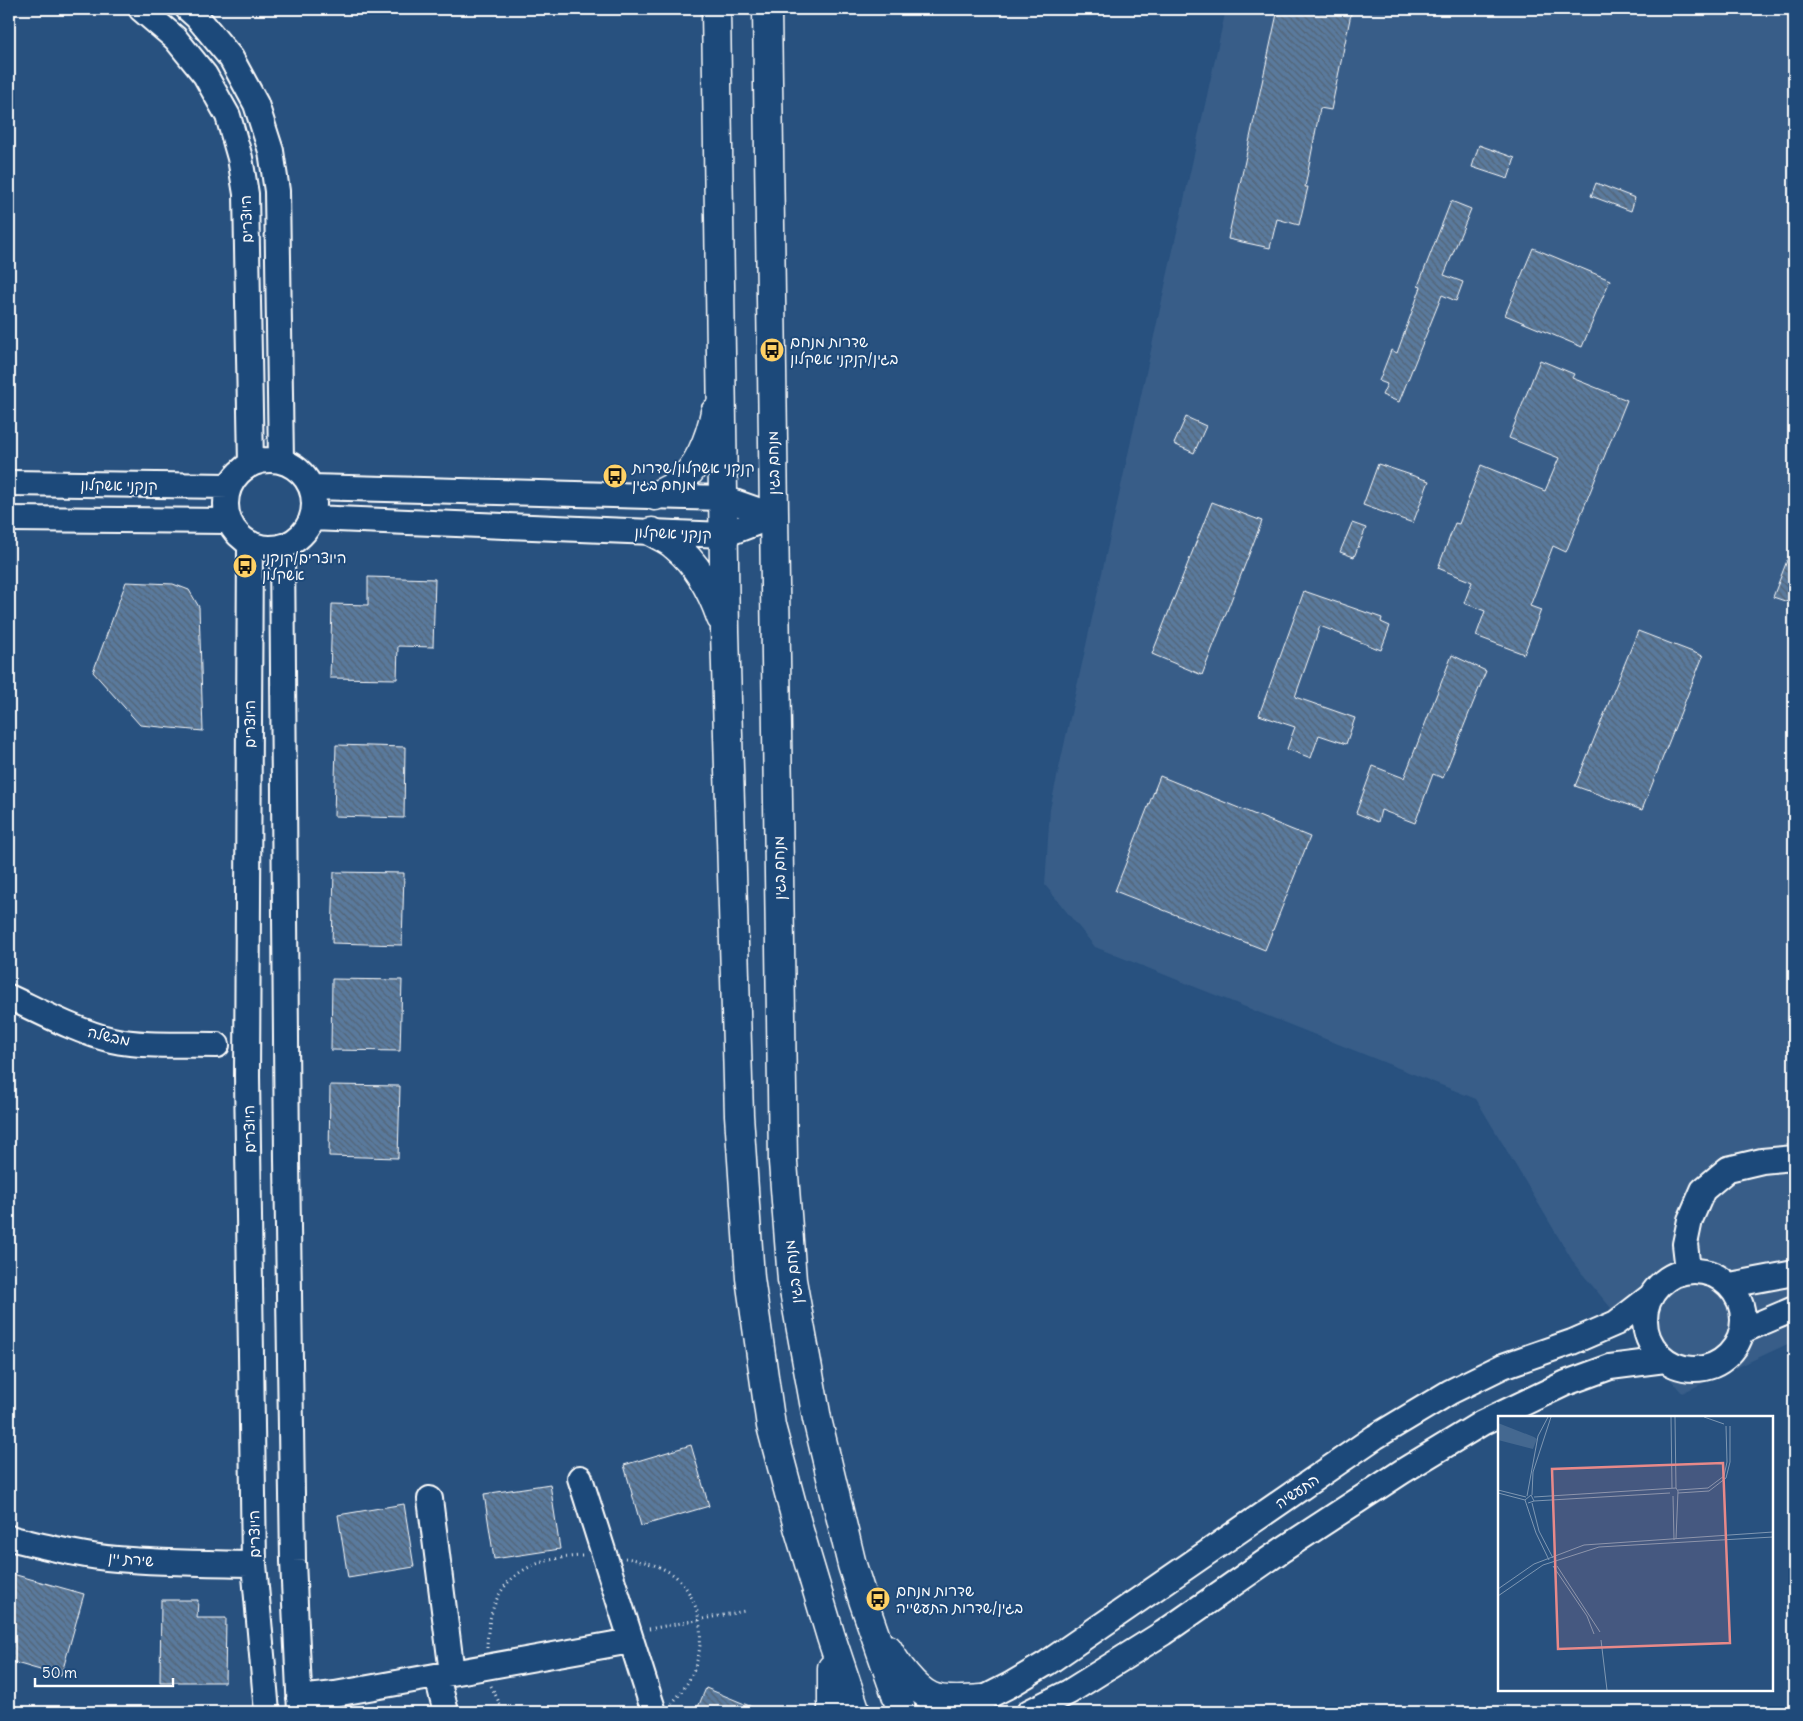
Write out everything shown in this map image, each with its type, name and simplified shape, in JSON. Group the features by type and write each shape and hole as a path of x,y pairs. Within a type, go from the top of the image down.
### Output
{"main road":[{"path":"716,9 726,632 739,1115 750,1278 772,1426 798,1527 830,1637 856,1712"},
{"name":"מנחם בגין","path":"767,9 782,1162 792,1280 817,1419 843,1529 864,1603 902,1712"},
{"path":"655,496 676,485 692,470 705,445 714,417 721,374"},
{"path":"652,532 675,545 695,568 714,598 726,632"},
{"path":"864,1603 894,1660 911,1681 931,1697 982,1700"},
{"path":"830,1637 832,1712"}],"street":[{"name":"היוצרים","path":"141,9 175,38 205,75 228,116 240,158 246,194 251,464"},
{"name":"היוצרים","path":"188,9 231,58 256,104 271,150 277,201 281,461"},
{"path":"266,460 281,461 302,473 311,487 314,497 312,518 305,531 295,541 282,547 266,549 250,545 238,535 228,521 225,504 229,486 242,469 251,464 266,460"},
{"name":"קנקני אשקלון","path":"9,484 229,486"},
{"path":"311,487 723,498 774,516"},
{"name":"קנקני אשקלון","path":"312,518 724,535 774,516"},
{"path":"9,519 228,521"},
{"name":"היוצרים","path":"250,545 247,1076 254,1564 267,1712"},
{"path":"282,547 287,1190 293,1561 300,1705 335,1694 487,1667 630,1637"},
{"name":"מבשלה","path":"9,997 95,1035 114,1040 216,1045"},
{"path":"247,1015 232,1032 216,1045 247,1076"},
{"path":"1688,1270 1685,1244 1690,1220 1703,1190 1728,1169 1762,1161 1794,1158"},
{"path":"1688,1270 1704,1271 1718,1276 1730,1285 1739,1298 1743,1314 1742,1331 1736,1346 1726,1358 1712,1366 1685,1369 1665,1360 1655,1350 1648,1337 1645,1322 1646,1308 1658,1286 1667,1278 1688,1270"},
{"path":"1730,1285 1794,1273"},
{"name":"התעשיה","path":"957,1712 1047,1663 1375,1437 1450,1392 1503,1366 1572,1342 1616,1323 1651,1296"},
{"path":"1742,1331 1794,1309"},
{"path":"1028,1712 1069,1692 1163,1633 1403,1470 1482,1423 1566,1383 1610,1367 1665,1360"},
{"path":"580,1478 654,1712"},
{"path":"430,1499 445,1675 446,1712"},
{"name":"שירת יין","path":"9,1538 52,1548 116,1559 184,1563 254,1564"}],"path":[{"path":"630,1637 745,1611"},
{"path":"487,1667 492,1688 504,1712"}],"shaded area":[{"path":"1226,9 1794,9 1794,1341 1682,1393 1575,1265 1476,1099 1095,947 1045,885 1050,809"}],"building":[{"path":"1278,9 1352,9 1331,110 1320,108 1305,187 1308,187 1299,225 1277,219 1270,248 1228,239"},
{"path":"1479,145 1515,158 1508,179 1472,167"},
{"path":"1596,183 1635,198 1631,211 1591,196"},
{"path":"1451,201 1471,209 1444,275 1463,282 1456,301 1442,295 1399,402 1382,395 1387,384 1379,381 1391,350 1397,353 1421,287 1418,286"},
{"path":"1533,248 1610,280 1582,347 1505,315"},
{"path":"1540,360 1574,374 1572,378 1627,400 1566,552 1553,546 1530,606 1541,610 1524,654 1476,636 1485,611 1464,603 1472,582 1438,568 1455,523 1459,524 1481,465 1545,491 1559,458 1509,438"},
{"path":"1186,417 1206,426 1194,453 1174,444"},
{"path":"1378,464 1429,481 1413,523 1363,505"},
{"path":"1212,502 1262,521 1202,675 1152,654"},
{"path":"1352,523 1366,528 1354,557 1340,552"},
{"path":"1794,545 1794,604 1773,597"},
{"path":"368,577 435,579 433,647 398,646 397,679 330,678 332,604 368,605"},
{"path":"126,582 173,584 189,590 199,607 203,731 140,725 93,672"},
{"path":"1304,591 1382,618 1381,622 1390,626 1381,650 1320,626 1295,697 1355,718 1346,744 1319,735 1311,758 1287,749 1295,727 1259,715"},
{"path":"1638,631 1703,656 1642,810 1575,786"},
{"path":"1452,655 1486,671 1443,778 1433,774 1415,823 1381,810 1378,822 1356,813 1373,766 1404,778"},
{"path":"336,745 405,747 404,818 334,816"},
{"path":"1160,776 1310,837 1265,950 1115,891"},
{"path":"334,872 404,873 402,945 332,943"},
{"path":"332,979 402,980 400,1051 331,1050"},
{"path":"330,1085 400,1086 398,1158 329,1156"},
{"path":"691,1445 709,1506 641,1526 624,1465"},
{"path":"550,1484 560,1549 494,1559 484,1494"},
{"path":"404,1504 414,1567 348,1578 338,1515"},
{"path":"9,1573 84,1594 61,1676 9,1661"},
{"path":"161,1600 198,1600 197,1618 226,1618 225,1682 160,1682"},
{"path":"706,1688 764,1712 696,1712"}],"place":[{"name":"שדרות מנחם בגין/קנקני אשקלון","path":"772,350"},
{"name":"קנקני אשקלון/שדרות מנחם בגין","path":"615,476"},
{"name":"היוצרים/קנקני אשקלון","path":"245,566"},
{"name":"שדרות מנחם בגין/שדרות התעשייה","path":"878,1599"}]}
